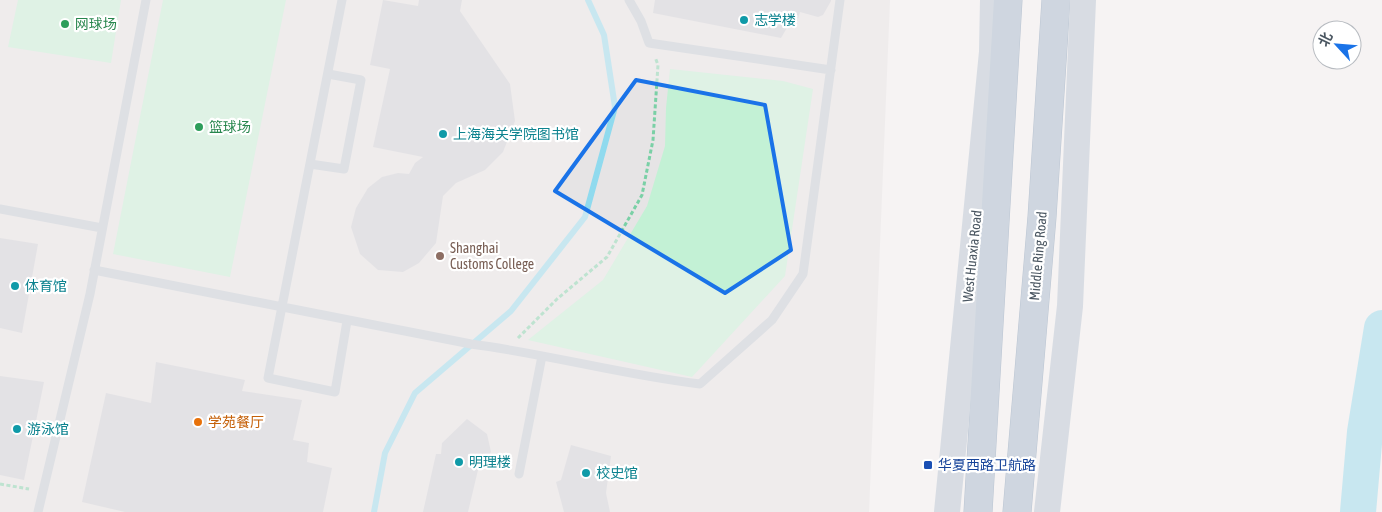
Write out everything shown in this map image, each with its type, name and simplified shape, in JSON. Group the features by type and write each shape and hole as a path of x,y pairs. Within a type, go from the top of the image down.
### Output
{"highway":[{"path":"978,512 1008,0"},
{"name":"Middle Ring Road","path":"1017,512 1042,217 1056,0"}],"main road":[{"name":"West Huaxia Road","path":"947,512 992,52 993,0"},
{"path":"1047,512 1070,306 1083,0"}],"lane":[{"path":"38,512 94,270 146,0"},
{"path":"342,0 268,378 335,392 348,320"},
{"path":"629,0 641,21 649,43 830,70"},
{"path":"94,270 282,308 507,349 662,380 700,384 772,320 803,274 840,0"},
{"path":"310,164 344,169 362,80 328,74"},
{"path":"0,209 102,228"},
{"path":"519,474 542,356"}],"path":[{"path":"507,349 558,298 607,257 642,195 653,140 658,66 649,43"},
{"path":"0,484 43,491"}],"highlighted area":[{"path":"636,80 765,105 791,250 725,293 555,191"}],"shaded area":[{"name":"Shanghai Customs College","path":"0,0 890,0 869,512 0,512"}],"green space":[{"name":"网球场","path":"18,0 121,0 111,63 8,47"},
{"name":"篮球场","path":"163,0 286,0 230,277 113,254"},
{"path":"670,69 783,81 813,89 785,276 692,377 528,340 603,280 647,206 665,146"}],"building":[{"name":"上海海关学院图书馆","path":"383,0 418,6 419,0 462,0 460,11 510,84 515,121 503,152 485,170 456,183 443,196 436,243 419,263 403,272 378,270 360,254 351,227 356,208 368,188 382,177 398,173 409,174 415,163 423,157 373,147 390,69 370,65"},
{"name":"志学楼","path":"655,0 831,1 823,15 818,17 800,12 796,26 788,26 781,38 653,13"},
{"name":"体育馆","path":"0,238 38,244 22,333 0,328"},
{"name":"学苑餐厅","path":"156,362 245,380 242,391 302,400 293,440 309,443 307,462 332,468 323,512 125,512 82,502 106,393 151,403"},
{"name":"游泳馆","path":"0,376 44,382 24,480 0,475"},
{"name":"明理楼","path":"467,419 487,434 491,452 478,470 468,512 423,512 436,454 441,454 442,443"},
{"name":"校史馆","path":"571,445 611,456 606,493 610,512 564,512 556,482 561,480"}],"waterway":[{"path":"374,512 385,453 415,393 511,311 585,217 615,107 604,35 588,0"},
{"path":"1358,512 1365,432 1382,328"}],"place":[{"name":"志学楼","path":"744,20"},
{"name":"网球场","path":"65,24"},
{"name":"篮球场","path":"199,127"},
{"name":"上海海关学院图书馆","path":"443,134"},
{"name":"Shanghai Customs College","path":"440,256"},
{"name":"体育馆","path":"15,286"},
{"name":"学苑餐厅","path":"198,422"},
{"name":"游泳馆","path":"17,429"},
{"name":"明理楼","path":"459,462"},
{"name":"华夏西路卫航路","path":"928,465"},
{"name":"校史馆","path":"586,473"}]}
